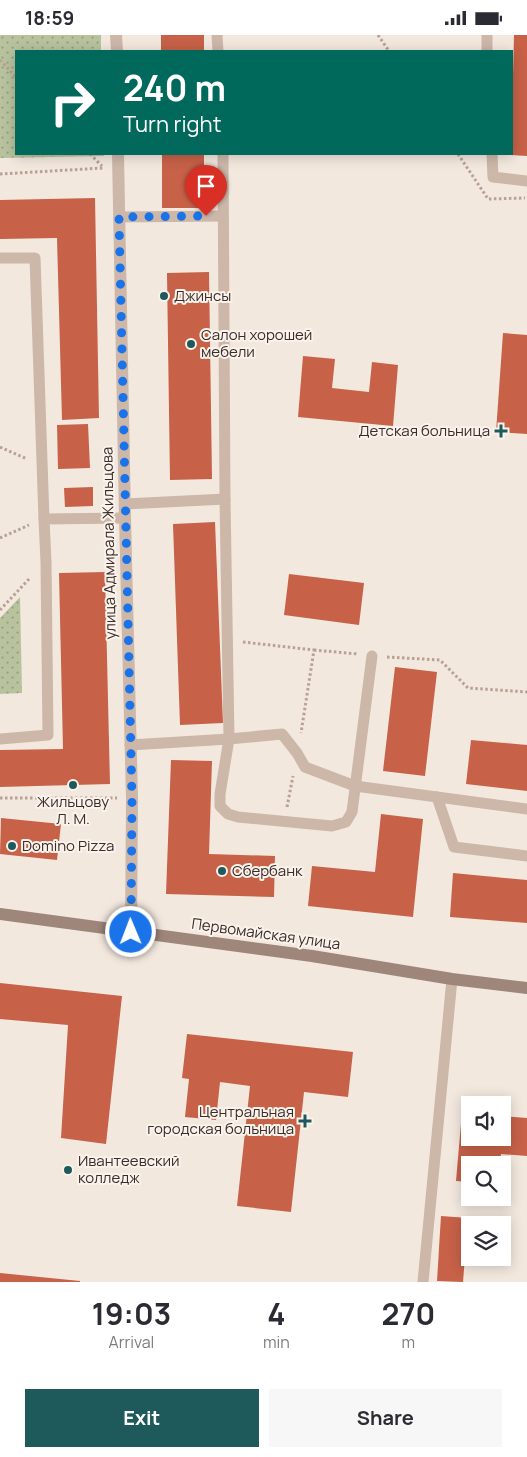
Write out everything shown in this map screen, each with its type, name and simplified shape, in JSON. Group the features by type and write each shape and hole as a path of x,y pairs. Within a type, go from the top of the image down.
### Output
{"main road":[{"name":"Первомайская улица","path":"0,914 312,956 452,979 527,988"}],"street":[{"path":"116,35 117,50"},
{"name":"улица Адмирала Жильцова","path":"118,155 132,799 131,932"}],"lane":[{"path":"217,35 218,50"},
{"path":"486,35 487,50"},
{"path":"223,155 225,499 229,739 220,794 220,806 228,814 238,817 332,826 346,822 352,812 372,656"},
{"path":"492,155 493,177 527,181"},
{"path":"119,217 223,216"},
{"path":"0,258 36,258 41,466 46,561 48,735 0,739"},
{"path":"125,504 225,499"},
{"path":"44,519 125,518"},
{"path":"130,745 282,734 298,753 305,767 355,785 527,809"},
{"path":"437,797 454,847 527,855"},
{"path":"423,1282 452,979"}],"path":[{"path":"378,35 388,50"},
{"path":"0,60 15,76"},
{"path":"0,174 103,168"},
{"path":"0,447 41,466"},
{"path":"0,538 44,519"},
{"path":"0,610 46,561"},
{"path":"240,641 372,656 440,661 468,688 527,693"},
{"path":"285,821 314,650"},
{"path":"0,798 132,799"}],"green space":[{"path":"0,35 101,35 101,50 15,50 15,155 104,156 0,158"},
{"path":"20,597 22,693 0,694 0,618"}],"building":[{"path":"161,35 204,35 204,50 161,50"},
{"path":"514,35 527,35 527,156 511,155 513,155"},
{"path":"162,155 204,155 204,208 162,208"},
{"path":"95,198 99,418 62,420 57,238 0,239 0,200"},
{"path":"209,272 212,479 170,480 167,273"},
{"path":"503,333 527,335 527,434 496,432"},
{"path":"303,356 335,359 332,388 369,392 372,362 398,365 393,426 298,417"},
{"path":"88,424 90,468 58,469 57,425"},
{"path":"93,487 93,506 65,507 64,488"},
{"path":"215,522 223,723 180,725 173,524"},
{"path":"105,572 110,784 0,787 0,750 63,749 59,573"},
{"path":"289,574 364,583 359,625 284,615"},
{"path":"395,667 437,672 425,776 383,771"},
{"path":"471,740 527,745 527,791 466,784"},
{"path":"171,760 212,761 209,854 275,856 274,897 166,894"},
{"path":"381,814 423,819 413,917 308,906 312,866 375,872"},
{"path":"1,818 61,824 57,860 0,854"},
{"path":"453,873 527,880 527,923 450,917"},
{"path":"0,983 122,996 106,1144 61,1138 68,1025 0,1019"},
{"path":"187,1034 353,1052 348,1097 304,1092 291,1212 237,1206 250,1086 220,1082 216,1120 185,1117 189,1079 182,1078"},
{"path":"511,1117 527,1118 527,1156 501,1154 501,1156 461,1156 461,1181 456,1181 461,1124 461,1146 511,1146"},
{"path":"441,1216 461,1217 461,1266 464,1266 463,1282 437,1281"},
{"path":"0,1273 80,1281 80,1282 0,1282"}],"place":[{"name":"Джинсы","path":"164,296"},
{"name":"Салон хорошей мебели","path":"191,344"},
{"name":"Детская больница","path":"501,431"},
{"name":"Жильцову Л. М.","path":"73,785"},
{"name":"Domino Pizza","path":"12,846"},
{"name":"Сбербанк","path":"222,871"},
{"name":"Центральная городская больница","path":"305,1121"},
{"name":"Ивантеевский колледж","path":"68,1170"}],"route":[{"path":"131,932 132,799 119,217 206,216"}]}
